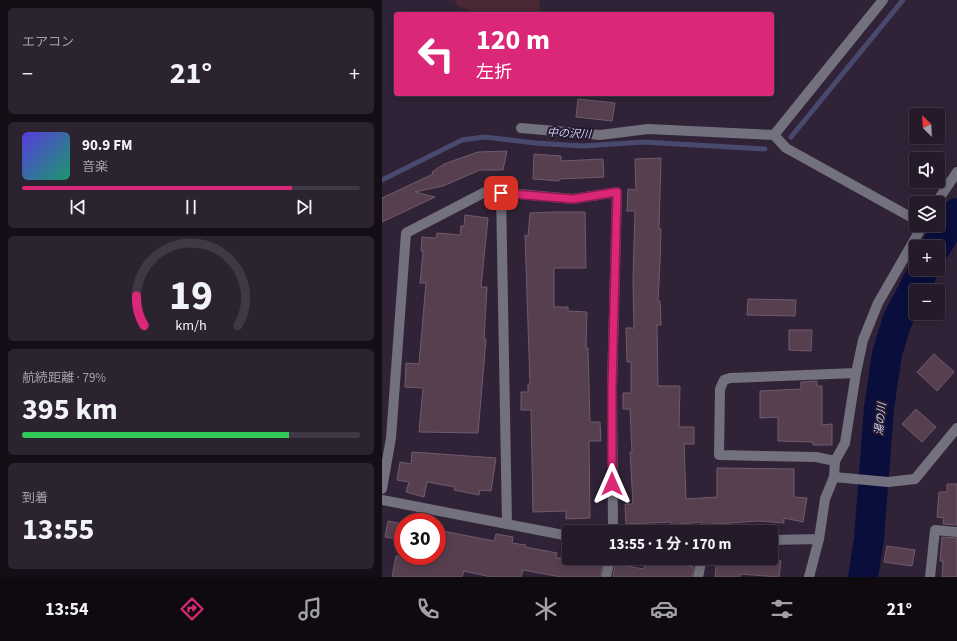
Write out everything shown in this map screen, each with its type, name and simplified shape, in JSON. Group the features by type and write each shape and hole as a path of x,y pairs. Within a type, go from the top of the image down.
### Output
{"street":[{"path":"774,135 883,0"},
{"path":"521,128 600,135 648,129 774,135 786,148 909,216"},
{"path":"941,196 957,172"},
{"path":"382,489 390,438 406,233 487,191 573,199 617,192 612,388 612,525"},
{"path":"501,193 508,524"},
{"path":"809,577 819,539 825,499 834,477 835,461 845,443 856,373 863,340 878,303 919,232"},
{"path":"835,461 816,456 719,454 720,389 724,380 730,378 856,373"},
{"path":"834,477 888,482 915,479 957,428"},
{"path":"382,500 562,535"},
{"path":"930,577 935,530 957,532"},
{"path":"778,540 819,539"},
{"path":"606,577 609,565"},
{"path":"698,577 701,565"}],"shaded area":[{"path":"454,0 539,0 541,12 475,12 459,7"}],"building":[{"path":"578,99 615,103 612,121 576,117"},
{"path":"507,151 503,170 480,170 443,186 415,192 435,197 382,222 382,198 433,174 432,172 444,164 478,152"},
{"path":"534,154 561,156 561,161 603,159 604,177 559,179 559,181 533,179"},
{"path":"661,158 659,229 661,229 658,301 660,301 661,325 657,325 658,386 680,386 679,427 694,427 694,444 684,444 686,499 717,497 717,468 794,469 794,497 807,498 803,522 784,518 784,523 759,521 701,525 701,522 671,525 671,522 626,524 625,504 633,504 630,452 632,452 630,409 623,409 623,393 631,393 631,362 627,362 626,328 634,328 633,280 635,211 627,211 628,189 636,190 635,159"},
{"path":"585,212 586,268 554,268 554,307 568,307 568,311 587,312 586,348 588,348 590,422 600,422 601,441 589,441 590,518 566,519 566,511 533,512 531,410 521,410 521,392 528,392 528,384 530,384 525,235 528,236 530,213"},
{"path":"465,215 488,218 481,287 487,287 484,339 486,339 478,433 419,432 423,388 405,387 406,363 419,364 426,283 420,283 423,251 421,251 422,237 436,238 437,233 460,235 461,226 464,226"},
{"path":"748,299 796,300 795,316 747,315"},
{"path":"789,330 812,330 811,351 789,350"},
{"path":"934,354 954,372 937,391 917,372"},
{"path":"817,381 817,386 822,386 822,425 832,424 832,445 813,445 813,442 778,441 778,417 760,418 760,391 801,389 801,382"},
{"path":"916,409 936,427 922,442 902,424"},
{"path":"412,452 496,458 491,491 480,490 479,495 454,490 455,487 427,482 424,497 406,492 409,482 397,480 400,462 411,464"},
{"path":"947,484 957,484 957,525 943,524 944,518 937,517 939,492 947,492"},
{"path":"388,521 394,522 394,538 385,537"},
{"path":"446,532 494,541 496,534 513,537 512,543 557,553 556,558 562,558 562,565 602,565 600,577 561,577 523,570 521,577 491,577 464,571 462,577 392,577 394,565 446,565"},
{"path":"942,537 957,538 957,577 942,577 943,561 940,561"},
{"path":"887,546 915,550 912,566 884,562"},
{"path":"778,561 781,561 779,577 740,574 740,577 715,577 716,565 778,565"},
{"path":"615,565 644,569 644,565 680,565 694,567 692,577 613,577"}],"waterway":[{"name":"中の沢川","path":"791,137 903,0"},
{"name":"中の沢川","path":"382,180 462,140 484,137 535,143 583,146 644,142 765,149"},
{"name":"湯の川","path":"940,240 957,213"},
{"name":"湯の川","path":"863,577 869,539 879,408 887,354 897,321 920,276"}],"route":[{"path":"501,193 573,199 617,192 612,388 612,484"}]}
